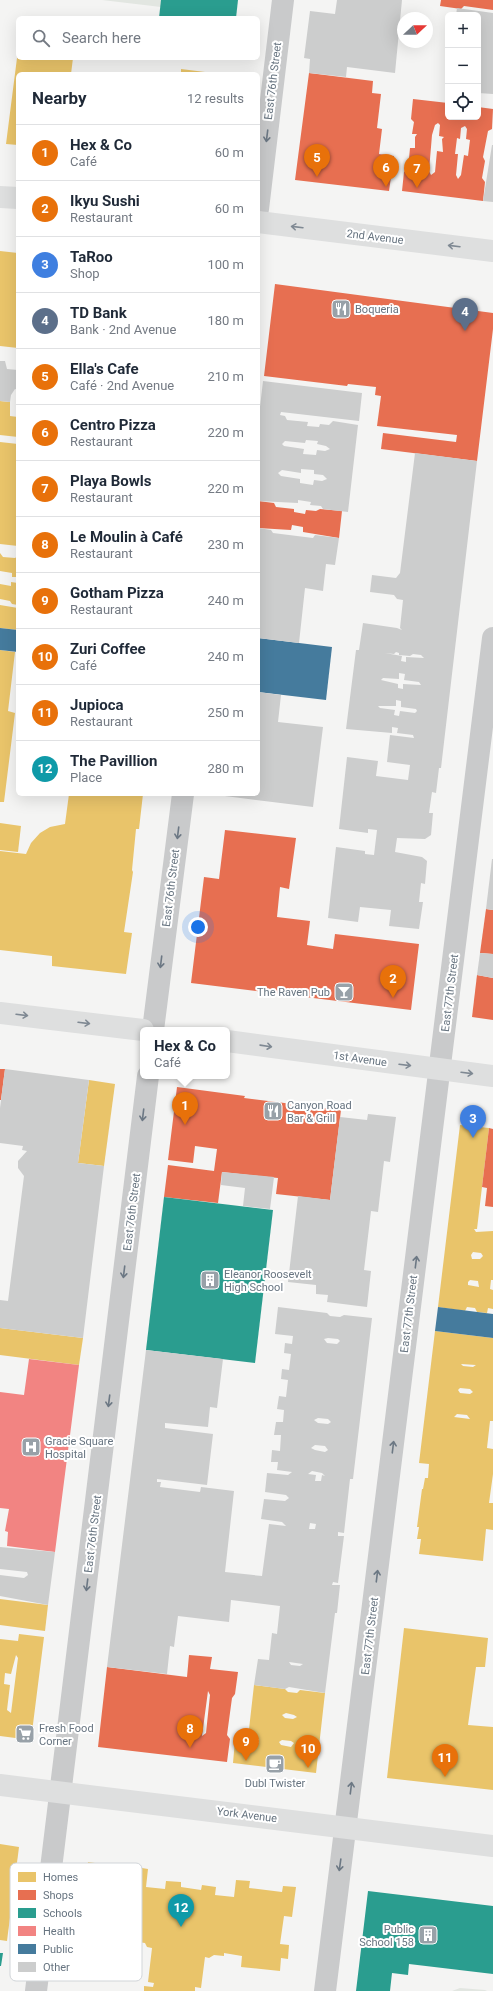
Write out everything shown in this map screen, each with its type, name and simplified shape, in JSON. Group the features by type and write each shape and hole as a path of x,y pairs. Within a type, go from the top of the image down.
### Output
{"main road":[{"path":"0,197 16,198"},
{"name":"2nd Avenue","path":"260,222 493,251"},
{"path":"0,1013 140,1030"},
{"name":"1st Avenue","path":"230,1041 493,1076"},
{"name":"York Avenue","path":"0,1785 493,1846"}],"street":[{"name":"East 76th Street","path":"260,192 283,0"},
{"name":"East 77th Street","path":"325,1991 493,638"},
{"name":"East 76th Street","path":"153,1027 183,796"},
{"name":"East 76th Street","path":"53,1863 148,1079"},
{"name":"East 76th Street","path":"36,1991 37,1981"}],"shaded area":[{"path":"102,0 161,0 161,7"},
{"path":"460,1988 485,1990 487,1991 452,1991"}],"building: Homes":[{"path":"17,60 73,60 71,72 16,72 16,145 6,144"},
{"path":"181,69 205,72 181,72"},
{"path":"0,251 16,253 16,348 0,346"},
{"path":"0,401 10,402 10,416 16,417 16,437 0,435"},
{"path":"0,442 16,444 16,546 0,544"},
{"path":"0,553 3,557 16,557 16,577 12,577 12,573 0,571"},
{"path":"11,582 16,583 16,605 12,604 10,601 0,599 0,584 11,586"},
{"path":"0,605 16,608 16,630 0,628"},
{"path":"0,650 15,652 8,711 15,713 4,802 0,802"},
{"path":"69,796 143,796 139,829 136,829 133,872 124,932 132,933 126,974 52,966 52,956 0,950 0,851 26,854 31,843 40,833 50,827 65,824"},
{"path":"0,823 21,826 18,852 0,850"},
{"path":"89,1080 115,1084 104,1166 78,1163"},
{"path":"460,1125 489,1128 477,1229 474,1229 476,1232 493,1231 493,1280 491,1280 490,1289 493,1290 493,1309 488,1308 487,1313 477,1312 475,1308 467,1307 465,1311 438,1307","holes":["473,1252 481,1253 483,1256 480,1259 472,1259 471,1255","470,1280 478,1281 479,1287 468,1285"]},
{"path":"0,1328 83,1338 79,1365 0,1355"},
{"path":"435,1331 493,1338 493,1421 490,1421 487,1448 493,1449 493,1474 489,1503 493,1503 493,1530 486,1529 483,1561 419,1554 421,1539 417,1539 419,1527 417,1527 422,1489 425,1478 428,1478 429,1464 419,1463","holes":["461,1364 476,1365 473,1367 463,1366","460,1388 470,1389 473,1392 470,1394 460,1393 458,1390","457,1414 467,1415 470,1419 454,1417"]},
{"path":"0,1599 48,1605 45,1631 0,1625"},
{"path":"404,1628 488,1638 485,1667 476,1667 468,1725 493,1727 493,1790 387,1778"},
{"path":"19,1634 44,1637 31,1740 0,1736 0,1639 18,1641","holes":["16,1655 18,1658 11,1713 7,1710 10,1685 4,1684 5,1673 11,1674"]},
{"path":"254,1685 285,1689 288,1692 297,1693 300,1690 325,1693 316,1773 233,1763 235,1740 259,1743 259,1739 248,1738","holes":["286,1713 294,1715 297,1717 293,1719 285,1718 282,1715","282,1740 291,1741 294,1743 291,1747 281,1745 279,1742"]},
{"path":"0,1844 19,1847 17,1863 10,1863 10,1918 7,1941 0,1940"},
{"path":"142,1868 148,1869 146,1887 165,1889 166,1881 181,1882 181,1887 201,1890 202,1885 216,1887 215,1895 234,1897 236,1880 250,1881 249,1888 282,1892 283,1886 296,1887 292,1917 284,1916 280,1944 289,1945 288,1959 281,1958 280,1971 241,1967 242,1956 224,1953 224,1956 214,1955 209,1958 205,1957 201,1988 195,1987 195,1991 144,1991 144,1986 153,1987 154,1983 148,1982 152,1948 147,1947 145,1943 142,1943"}],"building: Shops":[{"path":"441,0 493,0 493,10 464,6 461,9 440,6"},
{"path":"309,73 373,81 372,93 381,94 377,128 382,129 379,154 394,156 389,191 295,180"},
{"path":"413,99 445,103 445,120 481,120 481,107 493,109 492,129 488,131 483,157 485,161 482,178 485,182 483,201 402,191 404,172 408,169 410,148 415,148 415,137 417,134 412,134 414,122 411,119","holes":["438,123 440,125 439,136 444,137 442,139 443,152 437,151 435,172 431,175 429,171 432,135 435,125","465,126 467,129 466,139 470,140 468,156 464,155 461,175 458,179 456,175 458,154 455,154 457,138 460,139 461,128"]},
{"path":"275,284 493,313 493,329 477,461 381,449 383,433 456,442 457,435 377,426 381,396 375,395 376,387 348,384 347,386 264,376"},
{"path":"260,501 274,503 276,507 294,509 294,512 305,514 306,510 316,511 320,509 342,511 339,538 303,532 303,527 292,525 291,530 260,528"},
{"path":"225,830 296,838 289,889 280,887 277,917 310,921 307,945 333,949 335,934 419,944 411,1010 191,983 204,877 219,879"},
{"path":"486,909 493,910 493,954 480,953"},
{"path":"477,975 493,978 493,1020 472,1017"},
{"path":"0,1069 5,1069 1,1100 0,1100"},
{"path":"177,1087 245,1096 244,1098 341,1110 330,1200 276,1194 278,1178 222,1172 218,1203 164,1197 168,1165 214,1171 217,1149 195,1146 193,1163 168,1160"},
{"path":"489,1128 493,1129 493,1207 485,1206 487,1188 482,1187"},
{"path":"189,1655 212,1657 210,1669 238,1672 235,1694 232,1698 227,1735 230,1739 227,1762 98,1747 107,1667 187,1677","holes":["208,1691 210,1695 206,1733 202,1736"]}],"building: Schools":[{"path":"161,0 238,0 236,16 159,16"},
{"name":"Eleanor Roosevelt High School","path":"164,1197 273,1210 255,1363 146,1350"},
{"name":"Public School 158","path":"368,1891 493,1906 493,1974 409,1964 408,1975 392,1973 390,1991 356,1991"},
{"path":"0,1953 3,1953 1,1966 0,1966"}],"building: Health":[{"path":"29,1359 79,1365 55,1552 7,1546 8,1532 5,1531 9,1509 0,1508 0,1392 24,1395"}],"building: Public":[{"path":"0,628 16,630 16,652 0,650"},
{"path":"260,638 332,647 326,700 260,692"},
{"path":"438,1307 493,1314 493,1338 435,1331"}],"building: Other":[{"path":"337,0 402,0 401,12 397,12 397,48 395,73 347,67 346,77 309,73 310,59 304,58 310,11 335,14"},
{"path":"457,8 493,13 493,94 481,93 481,12 456,12"},
{"path":"493,145 493,202 483,201"},
{"path":"0,361 5,361 7,369 16,370 16,389 11,395 10,402 0,401"},
{"path":"263,381 362,393 359,421 281,412 280,415 285,416 287,420 308,422 307,426 319,427 320,424 329,425 333,421 358,425 348,512 323,509 321,506 310,505 311,502 298,500 298,503 260,501 260,407","holes":["306,440 318,441 317,444 326,446 330,449 325,451 317,450 316,455 303,454 304,449 284,446 282,444 285,441 305,443","301,469 314,470 314,474 323,475 327,479 322,481 314,480 313,485 300,483 300,479 281,476 278,473 282,470 301,473"]},
{"path":"415,453 477,461 441,768 439,768 436,793 432,792 429,813 433,813 431,835 425,839 397,838 395,852 422,857 427,861 425,884 421,883 419,902 423,902 419,929 389,926 391,910 360,907 358,922 328,918 336,847 365,851 365,854 374,855 377,830 368,829 368,833 339,829 347,757 378,761 376,776 408,780 410,765 387,762 390,735 414,738 413,735 397,733 398,728 392,727 392,733 346,729 356,650 359,650 363,623 402,630 400,628 403,600 397,599 394,595 370,592 372,575 396,578 400,573","holes":["396,652 399,653 399,655 410,656 413,654 421,655 424,658 406,657 406,662 401,661 402,656 385,653 394,654","399,673 405,674 404,680 419,682 421,685 403,684 403,689 398,688 398,684 381,680 383,678 399,679","396,700 401,701 401,707 416,709 417,711 415,713 400,711 399,716 394,715 395,710 380,708 378,706 396,706"]},
{"path":"260,528 271,530 273,533 313,538 315,535 339,538 335,565 326,564 323,591 305,588 299,643 260,638"},
{"path":"260,692 281,695 278,722 323,727 313,807 225,796 260,796"},
{"path":"493,859 493,910 486,909"},
{"path":"480,953 493,954 493,978 477,975"},
{"path":"5,1069 89,1080 78,1163 104,1166 83,1338 0,1328 0,1300 8,1301 24,1176 18,1168 18,1161 27,1151 22,1150 23,1146 0,1143 0,1108"},
{"path":"368,1114 396,1117 390,1162 384,1161 378,1212 371,1211 364,1270 371,1271 367,1307 327,1302 328,1295 316,1294 316,1285 288,1282 298,1196 330,1200 340,1117 367,1120"},
{"path":"222,1172 274,1177 270,1209 243,1206 245,1188 221,1185"},
{"path":"278,1307 327,1313 330,1316 340,1317 344,1315 372,1318 353,1479 350,1479 344,1533 338,1532 338,1536 344,1536 338,1583 333,1582 332,1585 340,1585 325,1693 289,1687 285,1689 254,1685 258,1659 269,1660 272,1633 277,1634 280,1606 231,1600 229,1622 178,1616 174,1647 170,1646 167,1674 107,1667 146,1350 223,1359 217,1408 210,1407 208,1427 165,1423 165,1428 213,1434 207,1485 157,1479 157,1482 161,1482 160,1487 200,1492 201,1487 234,1491 225,1572 262,1576 269,1524 286,1526 282,1522 261,1519 264,1499 285,1501 289,1498 286,1495 265,1492 267,1473 288,1475 292,1472 277,1470 278,1462 271,1462 272,1450 280,1451 281,1435 274,1435 276,1422 283,1422 284,1410 277,1409 279,1396 286,1397 288,1380 281,1379 282,1369 289,1370 291,1354 284,1353 285,1343 292,1344 293,1336 275,1334","holes":["324,1339 338,1339 340,1341 337,1344 327,1343","318,1418 328,1419 331,1422 328,1424 318,1423 314,1420","315,1445 325,1446 328,1450 325,1452 311,1448","312,1471 322,1473 325,1476 322,1475 321,1481 315,1481 316,1475 308,1474","310,1523 316,1524 315,1529 309,1529","289,1662 303,1664 300,1666 291,1665"]},
{"path":"0,1547 55,1552 48,1605 0,1596 0,1575 24,1578 28,1575 27,1572 0,1569"}],"place":[{"name":"Ella's Cafe","path":"317,177"},
{"name":"Centro Pizza","path":"386,187"},
{"name":"Playa Bowls","path":"417,188"},
{"name":"Boqueria","path":"341,309"},
{"name":"TD Bank","path":"465,331"},
{"name":"The Raven Pub","path":"344,992"},
{"name":"Ikyu Sushi","path":"393,998"},
{"name":"Canyon Road Bar & Grill","path":"273,1111"},
{"name":"Hex & Co","path":"185,1125"},
{"name":"TaRoo","path":"473,1138"},
{"name":"Eleanor Roosevelt High School","path":"210,1280"},
{"name":"Gracie Square Hospital","path":"31,1447"},
{"name":"Fresh Food Corner","path":"25,1734"},
{"name":"Le Moulin à Café","path":"190,1748"},
{"name":"Gotham Pizza","path":"246,1761"},
{"name":"Dubl Twister","path":"275,1764"},
{"name":"Zuri Coffee","path":"308,1768"},
{"name":"Jupioca","path":"445,1777"},
{"name":"The Pavillion","path":"181,1927"},
{"name":"Public School 158","path":"428,1935"}]}
